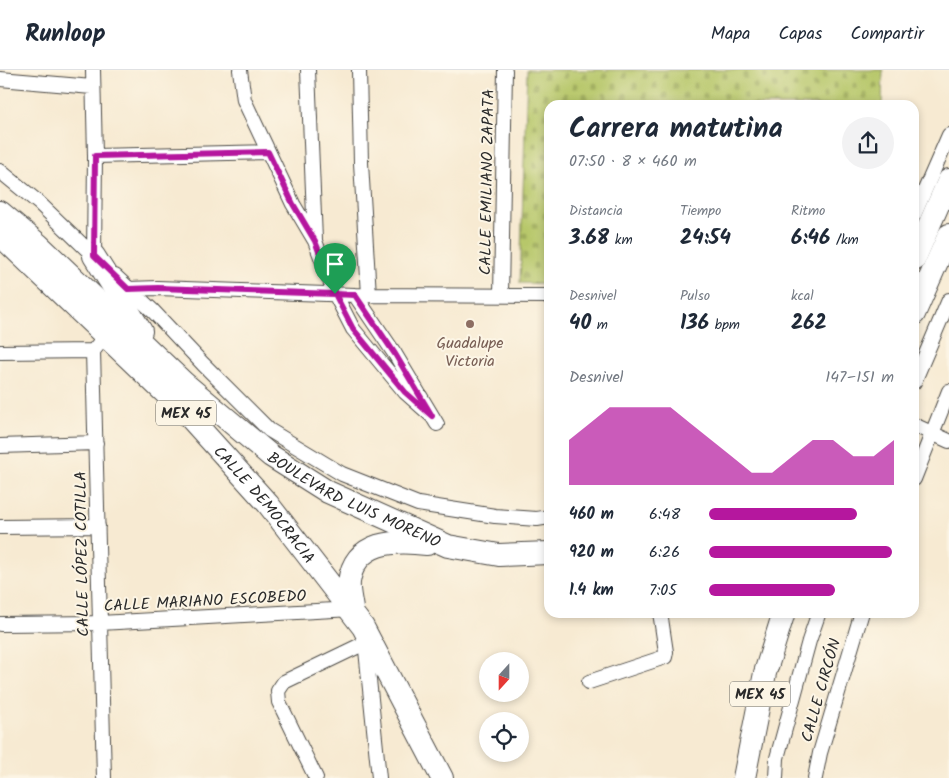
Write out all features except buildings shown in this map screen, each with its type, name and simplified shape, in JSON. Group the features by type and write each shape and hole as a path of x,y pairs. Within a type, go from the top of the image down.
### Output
{"highway":[{"path":"919,249 949,180"},
{"name":"MEX 45","path":"0,212 39,245 184,383"},
{"name":"CALLE DEMOCRACIA","path":"0,234 100,343 184,411 268,504 360,626"},
{"path":"919,303 949,235"},
{"path":"94,256 159,359"},
{"path":"73,279 100,343 151,365 184,383"},
{"name":"BOULEVARD LUIS MORENO","path":"184,383 271,456 328,492 448,546 498,555 544,553"},
{"path":"360,626 349,582 355,565 364,552 381,544 404,541 448,546"},
{"name":"MEX 45","path":"744,778 765,673 782,618"},
{"name":"MEX 45","path":"360,626 442,778"}],"street":[{"path":"93,70 95,156 94,256"},
{"path":"240,70 244,100 293,204 315,241 335,294 353,329 405,392 434,420 395,354 355,295"},
{"path":"308,70 315,241"},
{"path":"359,70 361,163 369,295"},
{"name":"CALLE EMILIANO ZAPATA","path":"502,295 505,70"},
{"path":"0,79 92,88"},
{"path":"919,204 949,135"},
{"path":"95,156 268,152"},
{"path":"0,171 39,203 153,311 269,430 342,474 418,504 495,516 544,518"},
{"path":"128,289 158,288 355,295 544,296"},
{"path":"919,370 949,300"},
{"path":"0,352 100,343"},
{"name":"CALLE LÓPEZ COTILLA","path":"100,343 96,443 104,778"},
{"path":"919,466 949,391"},
{"path":"919,428 949,441"},
{"path":"0,446 96,443"},
{"path":"0,527 98,526"},
{"path":"589,682 665,657 666,652 661,618"},
{"path":"776,778 777,758 809,640 817,618"},
{"name":"CALLE CIRCÓN","path":"815,778 826,729 860,618"},
{"name":"CALLE MARIANO ESCOBEDO","path":"0,624 100,623 360,626"},
{"path":"316,778 278,702 278,691 284,682 360,626 379,778"}],"green space":[{"path":"527,70 883,70 882,100 544,100 544,284 520,283"}],"place":[{"name":"Guadalupe Victoria","path":"470,324"}],"route":[{"path":"335,294 158,288 128,289 94,256 92,229 95,156 268,152 293,204 315,241 335,294 353,329 405,392 432,416 395,354 355,295 335,294"}]}
